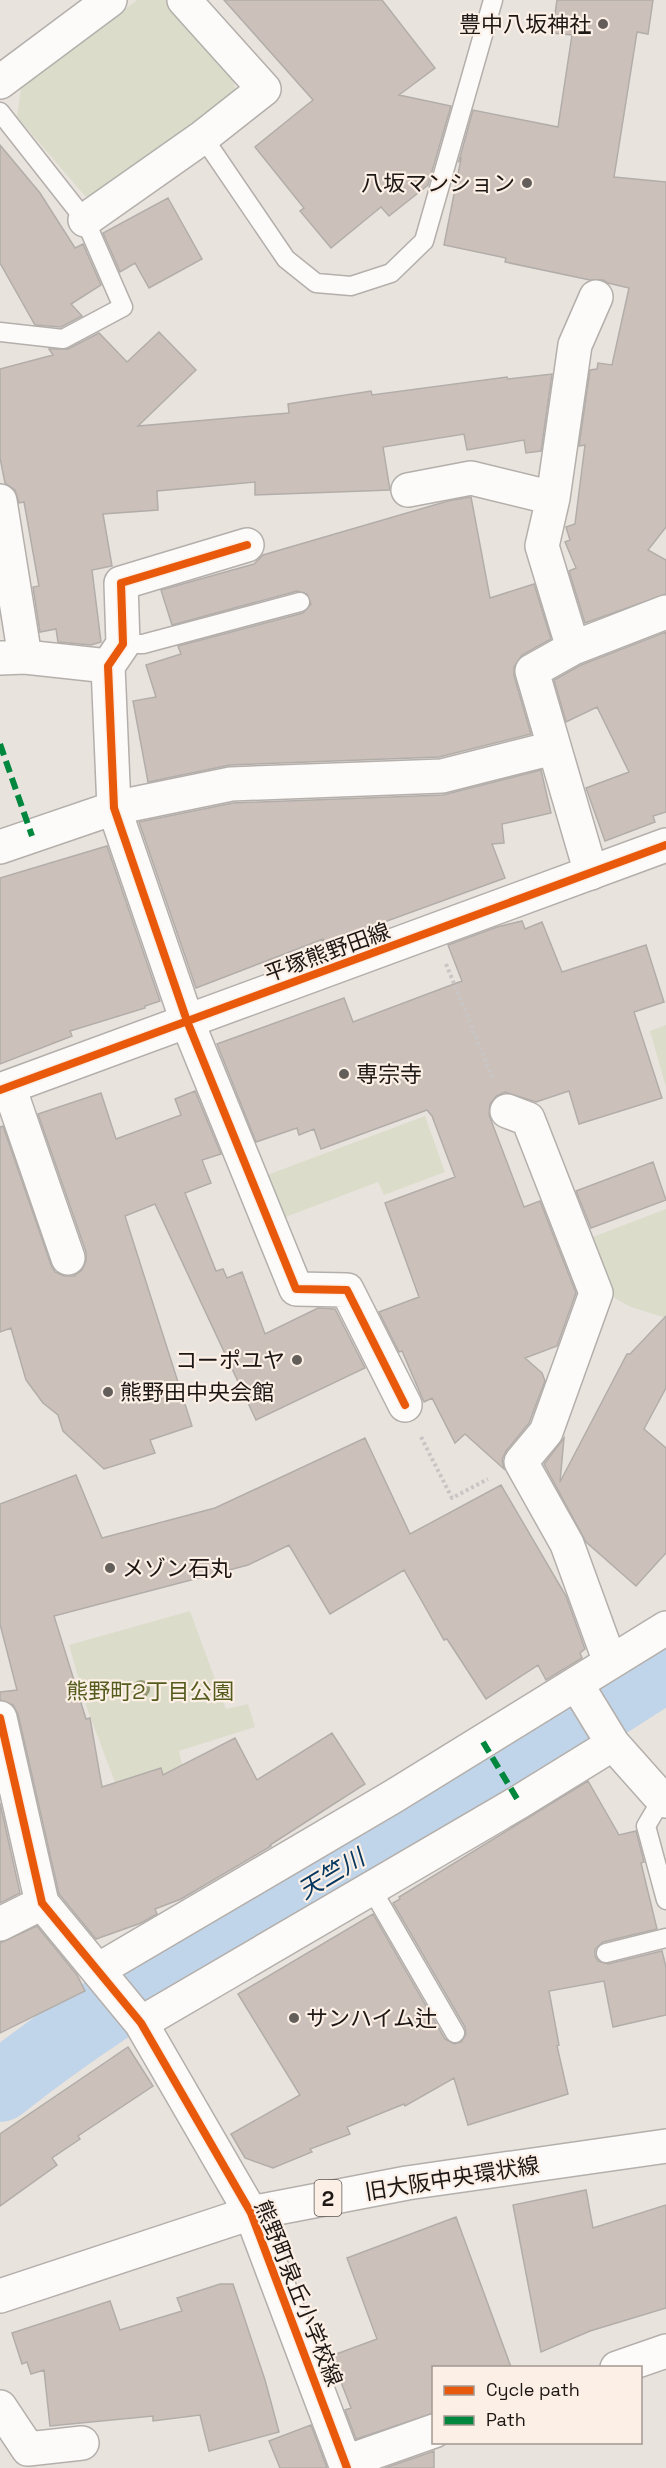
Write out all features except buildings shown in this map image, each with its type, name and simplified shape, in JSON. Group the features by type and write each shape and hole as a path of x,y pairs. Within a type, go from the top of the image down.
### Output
{"street":[{"path":"0,82 110,0"},
{"path":"86,220 203,136 264,88 184,0"},
{"path":"573,648 542,546 553,498 574,345 596,297"},
{"path":"408,490 471,478 553,498"},
{"path":"0,501 13,658 115,655"},
{"path":"247,545 121,583 115,655 114,808 187,1021 296,1289 346,1290 405,1405"},
{"path":"591,873 532,671 573,648 666,612"},
{"path":"0,847 114,808 231,784 442,776 553,748"},
{"name":"平塚熊野田線","path":"5,1089 433,933 666,845"},
{"path":"5,1089 68,1258"},
{"path":"507,1111 528,1119 596,1293 546,1432 521,1462 567,1545 610,1662"},
{"path":"0,1718 42,1903 103,1976 666,1628"},
{"path":"577,1685 613,1744 664,1800"},
{"path":"137,2018 371,1888 613,1744"},
{"path":"0,1924 42,1903"},
{"name":"熊野町泉丘小学校線","path":"103,1976 137,2018 251,2213 346,2465"},
{"name":"旧大阪中央環状線","path":"0,2296 251,2213 406,2183 666,2146"},
{"path":"622,2366 664,2357"},
{"path":"0,2407 28,2449 82,2443"},
{"path":"346,2465 432,2432"}],"lane":[{"path":"203,136 286,259 316,283 351,286 391,273 424,241 493,0"},
{"path":"0,112 86,220 123,307 63,339 0,332"},
{"path":"115,655 143,644 300,602"},
{"path":"664,1800 646,1826 666,1900"},
{"path":"371,1888 455,2033"},
{"path":"606,1953 666,1938"}],"path":[{"path":"433,933 507,1111"},
{"path":"405,1405 452,1498 521,1462"}],"green space":[{"path":"137,0 172,0 231,72 236,92 101,197 85,196 17,117 21,88"},
{"path":"666,1025 666,1087 650,1031"},
{"path":"425,1116 445,1172 384,1195 378,1182 283,1218 267,1175"},
{"path":"666,1209 666,1318 631,1307 607,1294 590,1238"},
{"name":"熊野町2丁目公園","path":"190,1611 226,1709 248,1704 255,1727 179,1751 190,1797 129,1820 87,1708 69,1645"}],"waterway":[{"name":"天竺川","path":"0,2087 81,2027 165,1972 462,1794 666,1666"}],"marked path":[{"path":"0,744 32,836"},
{"path":"483,1742 519,1802"}],"cycle path":[{"path":"247,545 121,583 123,644 108,666 114,808 187,1021 296,1289 347,1290 405,1405"},
{"path":"0,1090 666,845"},
{"path":"0,1718 42,1903 141,2023 251,2213 347,2468"}],"place":[{"name":"豊中八坂神社","path":"603,24"},
{"name":"八坂マンション","path":"527,183"},
{"name":"専宗寺","path":"344,1074"},
{"name":"コーポユヤ","path":"297,1360"},
{"name":"熊野田中央会館","path":"108,1392"},
{"name":"メゾン石丸","path":"110,1568"},
{"name":"サンハイム辻","path":"294,2018"}]}
